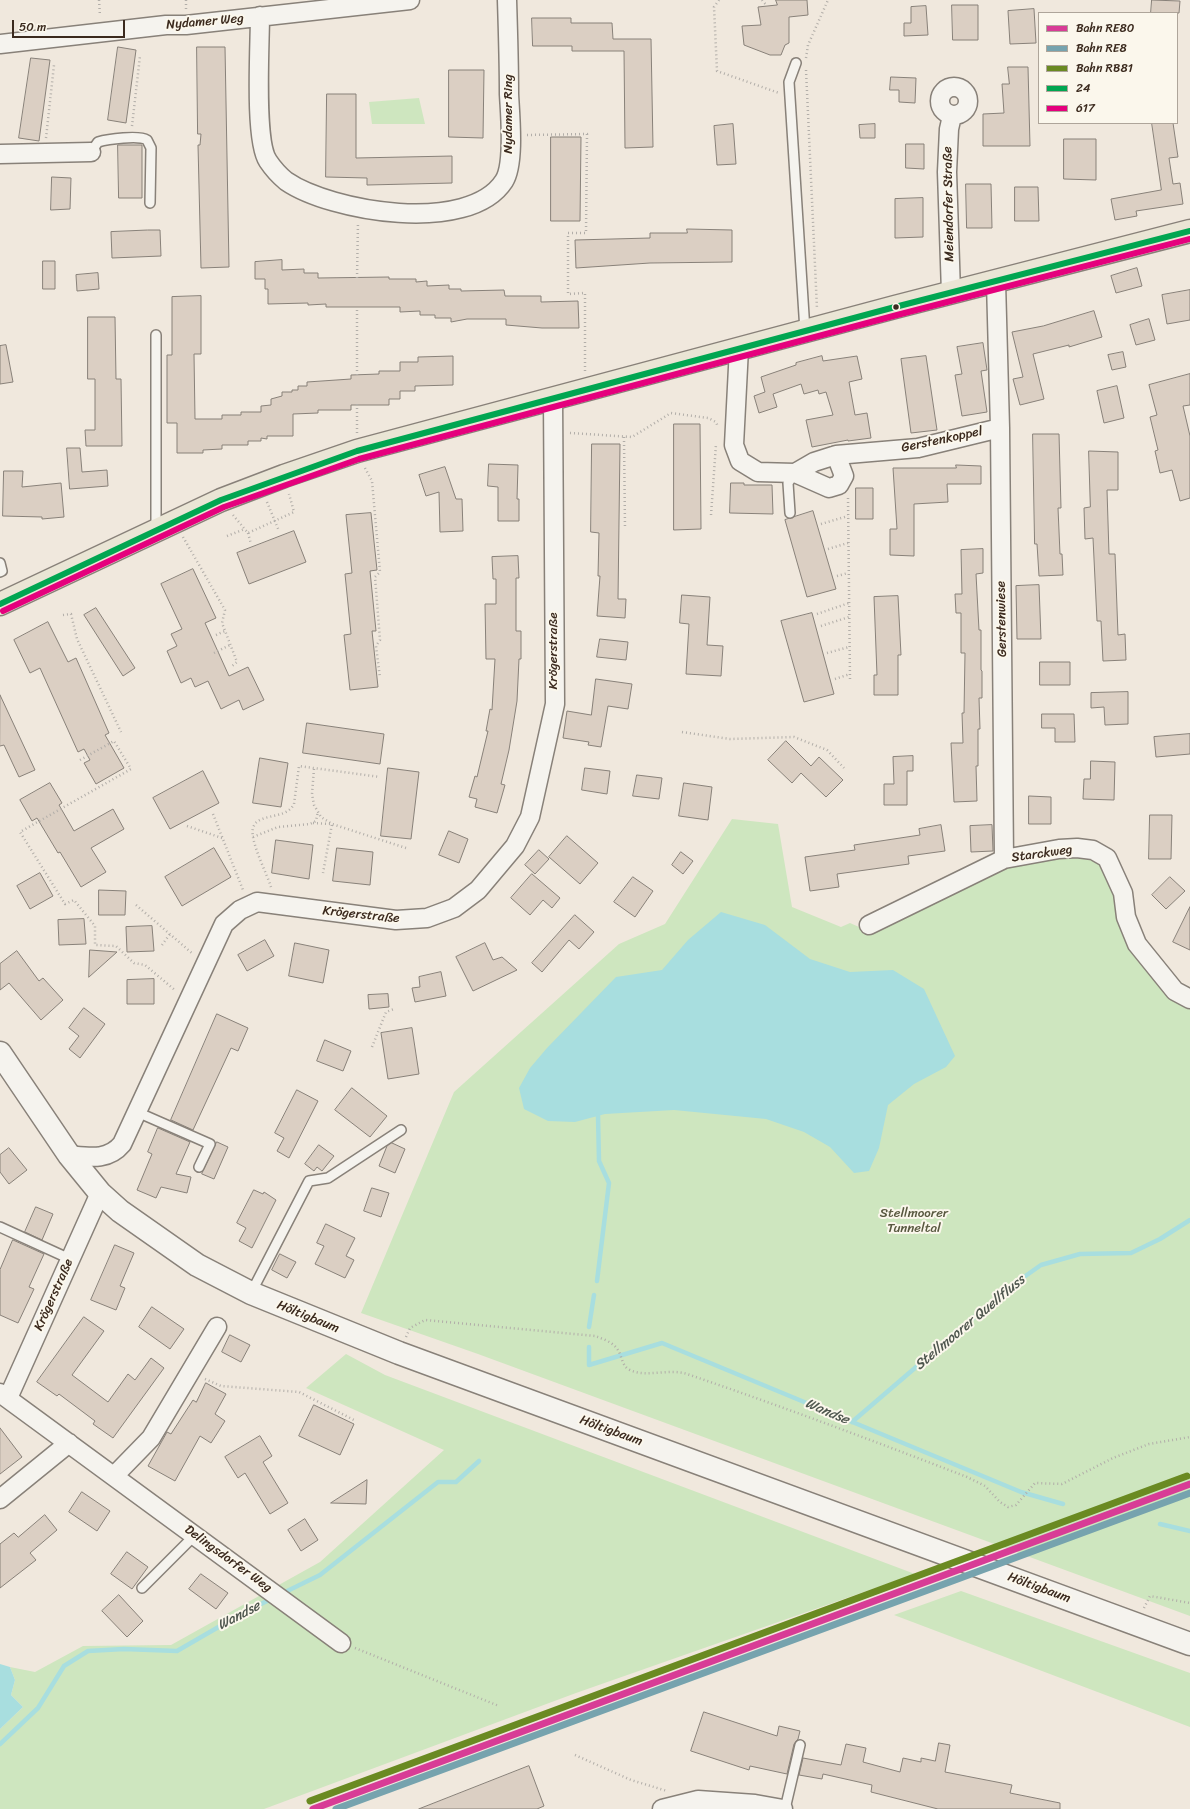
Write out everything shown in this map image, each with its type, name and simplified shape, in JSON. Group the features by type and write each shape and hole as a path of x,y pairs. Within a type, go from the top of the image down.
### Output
{"main road":[{"path":"0,604 221,500 259,485 357,451 739,348 1190,231"},
{"name":"Höltigbaum","path":"0,1053 69,1155 100,1193 120,1211 197,1265 251,1293 399,1354 1190,1644"}],"street":[{"name":"Nydamer Weg","path":"0,44 410,0"},
{"name":"Nydamer Ring","path":"260,16 260,134 267,160 285,180 316,196 358,208 385,213 423,213 456,210 479,202 494,193 505,180 511,147 507,0"},
{"name":"Meiendorfer Straße","path":"950,293 946,172 949,129 952,116"},
{"path":"0,154 91,152"},
{"name":"Gerstenwiese","path":"996,282 1000,428 1004,859"},
{"path":"739,348 734,445 740,461 758,472 795,473 829,488 839,485 844,476 836,455"},
{"name":"Krögerstraße","path":"69,1155 93,1158 112,1154 122,1144 224,924 240,910 257,902 394,920 427,918 454,908 478,890 515,846 530,817 555,704 553,398"},
{"name":"Gerstenkoppel","path":"795,473 814,462 836,455 918,448 1000,428"},
{"name":"Starckweg","path":"870,925 1004,859 1059,849 1077,848 1093,850 1107,858 1123,893 1126,917 1137,944 1175,991 1190,999"},
{"name":"Krögerstraße","path":"4,1395 70,1259 100,1193"},
{"path":"114,1476 151,1438 217,1327"},
{"name":"Delingsdorfer Weg","path":"4,1395 68,1444 195,1535 341,1643"},
{"path":"0,1499 68,1444"},
{"path":"662,1809 698,1800 755,1804 784,1809"}],"lane":[{"path":"796,63 789,82 812,329"},
{"path":"91,152 98,142 104,140 141,137 147,140 151,148 150,203"},
{"path":"156,335 166,526"},
{"path":"790,512 788,483 795,473"},
{"path":"0,563 2,571 0,572"},
{"path":"137,1112 210,1144 199,1167"},
{"path":"251,1293 309,1181 328,1178 401,1130"},
{"path":"0,1226 70,1259"},
{"path":"142,1588 195,1535"},
{"path":"784,1809 800,1745"}],"path":[{"path":"99,0 100,17"},
{"path":"719,0 714,7 717,71 768,89"},
{"path":"762,0 767,6"},
{"path":"796,63 806,60 808,45 828,0"},
{"path":"126,128 132,128 140,56"},
{"path":"44,154 54,65"},
{"path":"806,68 812,329"},
{"path":"510,135 587,134 586,233 568,232 568,294 585,293 585,389"},
{"path":"357,278 358,208"},
{"path":"357,307 357,375"},
{"path":"357,403 357,451 372,481 374,493 380,572 375,577 380,640 376,646 380,678"},
{"path":"553,432 632,437 671,413 708,418 716,422 718,427 717,432"},
{"path":"624,436 625,528"},
{"path":"711,515 717,437"},
{"path":"248,533 294,512 284,476"},
{"path":"259,485 279,531"},
{"path":"839,485 848,494 850,679"},
{"path":"221,500 246,529 252,544"},
{"path":"821,524 848,516"},
{"path":"166,526 225,610 222,623 238,662 231,668"},
{"path":"227,536 246,529"},
{"path":"828,549 848,543"},
{"path":"837,576 848,573"},
{"path":"817,614 849,603"},
{"path":"63,615 71,614 77,639 121,732"},
{"path":"821,626 849,617"},
{"path":"216,635 225,631"},
{"path":"214,653 230,645"},
{"path":"827,653 849,647"},
{"path":"835,679 850,674"},
{"path":"682,732 730,739 794,737 827,750 844,768"},
{"path":"80,760 114,741 131,769 20,832 65,904 74,900 95,926 95,945 116,946 134,963 145,965 188,1002"},
{"path":"277,905 253,837 253,828 259,820 264,817 280,815 291,809 294,804 299,766 380,777"},
{"path":"314,768 312,794 314,806 321,816 332,824"},
{"path":"312,823 316,821 318,811"},
{"path":"212,814 250,906"},
{"path":"253,837 278,827 312,823 332,824 406,848"},
{"path":"323,873 332,824"},
{"path":"187,826 222,838"},
{"path":"136,905 206,965"},
{"path":"162,945 170,934"},
{"path":"372,1047 386,1012 394,1009"},
{"path":"399,1354 410,1328 425,1320 595,1336 610,1342 618,1349 628,1370 639,1373 684,1373 818,1419 967,1476 986,1486 1000,1502 1008,1507 1016,1505 1035,1483 1062,1484 1113,1458 1149,1444 1190,1437"},
{"path":"190,1372 221,1386 299,1392 354,1420"},
{"path":"1136,1624 1150,1596 1190,1603"},
{"path":"341,1643 499,1706"},
{"path":"575,1755 631,1780 668,1791"}],"green space":[{"path":"419,98 425,124 372,124 369,102"},
{"name":"Stellmoorer Tunneltal","path":"732,819 778,824 792,907 841,927 850,923 868,931 1009,867 1085,853 1104,862 1129,940 1190,1004 1190,1616 478,1354 361,1313 454,1092 619,944 665,924"},
{"path":"346,1354 385,1375 915,1574 576,1693 264,1809 0,1809 0,1729 23,1707 11,1695 15,1680 10,1667 35,1672 83,1646 171,1645 320,1562 444,1450 306,1388"},
{"path":"961,1591 1190,1673 1190,1727 894,1615"}],"water":[{"path":"721,912 765,925 810,959 850,972 893,970 924,989 955,1056 946,1067 914,1084 888,1105 879,1148 869,1171 854,1173 830,1147 804,1132 766,1119 674,1110 605,1114 575,1122 548,1121 524,1109 519,1088 530,1068 547,1048 616,977 662,970 688,940"},
{"path":"0,1664 10,1667 15,1680 11,1695 23,1707 0,1729"}],"building":[{"path":"776,0 807,0 808,15 789,17 789,43 785,45 781,55 770,55 744,45 742,26 761,25 758,7 777,5"},
{"path":"1152,0 1180,1 1179,13 1151,12"},
{"path":"952,5 978,5 978,40 953,40"},
{"path":"926,6 928,35 904,36 904,23 911,23 911,7"},
{"path":"1034,9 1036,43 1010,44 1008,11"},
{"path":"532,18 571,18 571,23 612,23 613,39 651,39 653,147 625,148 624,51 572,51 572,46 533,46"},
{"path":"118,47 136,50 126,123 108,120"},
{"path":"197,47 225,47 229,267 201,268 198,145 200,145 201,134 198,134"},
{"path":"31,58 50,60 39,141 19,138"},
{"path":"1008,67 1028,67 1030,146 983,146 983,114 1004,113 1002,84 1009,84"},
{"path":"449,70 484,70 483,138 449,137"},
{"path":"891,77 916,78 915,103 899,102 899,90 890,90"},
{"path":"327,94 356,94 356,158 452,156 452,183 367,185 367,178 326,177"},
{"path":"733,124 736,164 717,165 714,126"},
{"path":"875,124 875,138 860,138 859,125"},
{"path":"1152,124 1173,124 1178,157 1169,158 1173,184 1180,183 1183,204 1136,211 1137,216 1115,220 1111,199 1161,190"},
{"path":"551,137 581,137 580,221 551,221"},
{"path":"1064,139 1096,139 1096,180 1064,179"},
{"path":"906,144 924,144 924,169 906,168"},
{"path":"118,145 142,145 142,198 119,198"},
{"path":"52,177 71,178 70,209 51,210"},
{"path":"966,184 991,184 992,228 967,228"},
{"path":"1015,187 1038,187 1039,221 1015,221"},
{"path":"923,198 923,237 895,238 895,199"},
{"path":"687,229 732,230 732,262 650,263 576,268 575,240 650,238 650,233 687,233"},
{"path":"160,230 161,256 112,258 111,232"},
{"path":"282,260 282,270 304,269 304,273 318,273 318,278 389,277 389,279 416,279 416,282 427,281 427,286 449,285 449,289 461,289 461,291 504,290 505,296 541,296 541,302 578,301 579,328 542,328 506,325 506,319 467,319 451,322 451,318 435,318 435,315 420,315 420,311 400,312 400,307 326,307 326,304 308,305 308,303 268,304 268,289 265,289 265,279 255,279 255,262"},
{"path":"43,261 55,261 55,289 43,289"},
{"path":"1137,268 1142,286 1116,293 1111,276"},
{"path":"98,273 99,289 77,291 76,275"},
{"path":"1190,290 1190,320 1167,324 1162,295"},
{"path":"201,296 201,354 194,354 195,419 222,419 222,415 241,415 241,412 261,412 261,406 271,405 271,399 282,396 282,392 292,392 292,390 298,390 298,386 307,386 307,382 351,379 351,375 379,374 379,371 400,371 400,362 418,362 418,357 453,356 453,385 415,386 415,391 400,391 400,399 389,399 389,405 351,405 351,410 318,410 318,413 293,414 293,436 267,436 267,439 261,438 261,441 248,441 248,445 222,445 222,449 203,450 203,453 177,453 177,423 167,423 167,355 172,355 172,297"},
{"path":"1094,311 1102,337 1069,347 1069,345 1033,354 1044,399 1020,405 1013,379 1023,377 1012,332 1043,326"},
{"path":"88,317 115,317 116,379 121,379 122,446 86,446 85,430 95,430 95,379 88,379"},
{"path":"1149,319 1155,340 1136,345 1130,325"},
{"path":"983,343 987,370 981,371 987,412 962,416 955,375 962,374 957,347"},
{"path":"6,345 13,382 0,384 0,346"},
{"path":"1123,352 1126,367 1112,370 1108,355"},
{"path":"822,356 823,361 857,356 862,379 849,382 855,415 867,413 871,438 848,440 812,447 806,420 833,415 826,392 819,394 818,390 804,394 801,384 773,394 777,407 759,413 754,396 765,392 761,377 796,365 796,363"},
{"path":"926,356 937,430 911,433 901,359"},
{"path":"1190,374 1190,405 1183,406 1190,436 1190,498 1180,501 1172,470 1160,473 1155,451 1158,450 1150,417 1157,415 1149,385"},
{"path":"1117,386 1124,418 1104,423 1097,391"},
{"path":"674,424 700,424 701,529 674,530"},
{"path":"1033,434 1059,434 1061,508 1058,508 1060,554 1062,554 1063,575 1039,576 1037,544 1035,544"},
{"path":"592,444 620,444 618,599 626,599 625,618 597,616 600,576 598,576 599,533 591,532"},
{"path":"67,448 80,448 82,472 107,470 108,486 70,489"},
{"path":"1089,451 1118,452 1118,490 1107,490 1109,554 1115,554 1118,635 1125,634 1126,660 1103,661 1101,621 1097,621 1093,538 1085,539 1084,508 1090,507"},
{"path":"489,464 518,465 517,499 519,499 519,521 498,521 498,487 488,486"},
{"path":"956,465 981,466 981,484 947,484 948,502 914,504 914,556 890,555 890,529 897,529 893,468 956,468"},
{"path":"445,467 456,499 462,499 463,531 440,532 439,492 426,496 419,475"},
{"path":"4,471 23,471 22,487 61,483 64,517 42,519 42,517 3,516"},
{"path":"731,483 744,483 744,485 772,485 773,514 730,513"},
{"path":"856,488 873,488 873,519 856,519"},
{"path":"813,511 836,589 807,597 785,520"},
{"path":"371,513 377,570 370,571 376,631 372,631 378,687 350,690 344,635 351,634 345,574 352,573 346,515"},
{"path":"294,531 306,562 249,584 237,553"},
{"path":"983,549 983,573 976,574 979,630 981,630 982,671 982,698 979,698 980,729 978,729 978,766 976,766 977,801 954,802 951,743 963,743 962,713 964,713 965,653 961,653 961,613 956,613 955,594 962,594 961,550"},
{"path":"518,556 519,578 516,578 516,631 521,631 521,659 519,659 517,701 509,750 501,784 505,785 497,813 475,807 477,799 469,797 475,776 477,777 488,731 486,731 490,709 492,710 495,659 486,659 485,604 496,604 496,579 493,579 492,557"},
{"path":"193,569 216,618 205,623 229,676 248,667 264,700 243,710 239,700 221,709 208,681 195,687 191,678 181,683 167,651 177,646 171,634 182,629 161,584"},
{"path":"1039,585 1041,639 1017,639 1016,586"},
{"path":"682,595 710,597 707,645 723,646 721,676 686,674 689,624 680,623"},
{"path":"898,596 901,655 898,655 898,695 874,695 874,675 877,675 874,597"},
{"path":"96,608 135,668 123,676 84,615"},
{"path":"812,613 834,694 804,702 781,621"},
{"path":"48,622 68,662 76,658 109,733 105,735 124,768 96,784 84,763 90,760 84,749 78,752 40,668 30,673 14,640"},
{"path":"600,639 628,642 626,660 597,657"},
{"path":"1040,662 1070,662 1070,685 1040,685"},
{"path":"596,679 632,684 628,709 608,706 601,747 588,745 589,742 563,738 567,711 591,715"},
{"path":"1128,692 1128,724 1105,725 1104,707 1091,708 1091,693"},
{"path":"0,695 35,770 19,777 4,745 0,746"},
{"path":"1042,714 1074,714 1075,742 1055,742 1055,728 1042,728"},
{"path":"307,723 384,734 380,764 303,753"},
{"path":"1190,734 1190,754 1156,757 1154,737"},
{"path":"786,741 811,766 819,757 843,780 826,797 801,773 792,783 768,760"},
{"path":"913,756 913,771 907,771 907,805 884,805 884,784 894,784 893,757"},
{"path":"260,758 288,763 281,807 253,803"},
{"path":"1091,761 1115,762 1114,800 1083,799 1084,779 1090,779"},
{"path":"388,768 419,772 411,839 381,836"},
{"path":"585,768 610,771 607,794 582,790"},
{"path":"203,771 219,803 170,829 153,798"},
{"path":"637,775 662,778 659,799 633,796"},
{"path":"50,783 62,803 59,805 74,831 113,809 124,829 91,848 106,872 81,887 37,818 32,821 20,800"},
{"path":"684,783 712,787 708,820 679,816"},
{"path":"1029,796 1051,797 1051,824 1029,824"},
{"path":"1150,815 1172,815 1171,859 1149,859"},
{"path":"941,825 945,851 908,856 909,864 837,874 839,887 810,891 805,857 855,850 854,845 920,835 919,829"},
{"path":"992,825 993,851 971,852 970,826"},
{"path":"449,831 468,839 459,863 439,855"},
{"path":"567,836 598,863 580,884 549,857"},
{"path":"276,840 313,845 309,879 272,873"},
{"path":"214,848 231,877 182,906 165,877"},
{"path":"337,848 373,852 370,885 333,881"},
{"path":"539,850 549,859 535,874 525,865"},
{"path":"681,852 693,861 683,874 672,865"},
{"path":"40,873 53,896 30,909 17,886"},
{"path":"532,874 560,898 552,908 543,900 530,915 511,898"},
{"path":"633,877 653,891 635,917 614,902"},
{"path":"1170,877 1185,891 1166,909 1152,895"},
{"path":"99,890 126,891 125,915 99,915"},
{"path":"1190,907 1190,950 1173,942"},
{"path":"575,915 594,932 579,949 569,940 542,972 532,963"},
{"path":"84,919 86,944 59,945 58,920"},
{"path":"152,926 154,951 127,952 126,927"},
{"path":"265,940 274,956 247,971 238,955"},
{"path":"295,943 329,950 323,983 289,976"},
{"path":"485,943 493,960 502,957 517,970 473,991 456,957"},
{"path":"90,950 117,952 89,977"},
{"path":"17,951 39,981 43,978 63,1000 41,1020 9,983 0,990 0,964"},
{"path":"441,972 446,996 415,1002 412,988 420,987 419,977"},
{"path":"154,979 154,1004 127,1004 127,980"},
{"path":"388,994 389,1007 369,1009 368,995"},
{"path":"84,1008 105,1024 80,1058 69,1049 79,1036 69,1028"},
{"path":"217,1014 248,1028 238,1051 231,1048 193,1130 171,1120"},
{"path":"412,1028 419,1074 388,1079 381,1033"},
{"path":"325,1040 351,1051 343,1071 317,1061"},
{"path":"352,1088 387,1116 370,1137 335,1110"},
{"path":"297,1090 318,1101 289,1158 277,1151 284,1138 275,1133"},
{"path":"158,1128 190,1142 176,1174 191,1177 187,1193 161,1187 156,1198 137,1190 152,1154 148,1152"},
{"path":"217,1142 228,1147 214,1179 202,1174"},
{"path":"392,1143 405,1149 395,1173 379,1166 387,1146"},
{"path":"319,1145 334,1156 322,1171 317,1167 314,1171 305,1164"},
{"path":"9,1148 27,1170 9,1184 0,1172 0,1155"},
{"path":"372,1188 389,1193 381,1217 364,1211"},
{"path":"254,1190 263,1194 264,1192 276,1200 252,1248 239,1241 246,1228 237,1223"},
{"path":"36,1207 53,1214 42,1240 25,1232"},
{"path":"326,1224 355,1238 346,1256 354,1260 345,1278 315,1264 324,1246 317,1243"},
{"path":"13,1240 44,1254 29,1287 34,1289 18,1323 0,1315 0,1270"},
{"path":"115,1245 134,1253 120,1286 125,1288 116,1310 91,1300"},
{"path":"280,1254 296,1262 287,1278 272,1270"},
{"path":"152,1307 184,1329 170,1349 139,1327"},
{"path":"84,1317 104,1331 72,1375 108,1402 128,1374 135,1380 151,1358 164,1368 113,1438 93,1424 95,1421 59,1394 57,1396 37,1382"},
{"path":"230,1335 250,1345 241,1362 222,1352"},
{"path":"206,1383 226,1394 215,1414 225,1421 211,1443 200,1436 175,1481 148,1466 167,1432 171,1434 193,1400 196,1402"},
{"path":"314,1405 354,1424 340,1455 299,1436"},
{"path":"0,1428 22,1457 0,1474"},
{"path":"260,1436 272,1456 263,1462 288,1503 270,1514 245,1473 238,1478 225,1457"},
{"path":"367,1480 366,1504 331,1503"},
{"path":"82,1492 110,1511 97,1531 69,1512"},
{"path":"45,1515 57,1530 30,1553 36,1560 0,1588 0,1544 14,1533 18,1537"},
{"path":"305,1519 318,1540 301,1551 288,1530"},
{"path":"127,1552 148,1567 132,1589 111,1574"},
{"path":"201,1574 228,1593 216,1609 189,1589"},
{"path":"119,1595 143,1621 127,1637 102,1611"},
{"path":"704,1712 777,1736 779,1726 800,1731 798,1739 794,1744 787,1774 750,1766 749,1770 691,1751"},
{"path":"939,1743 950,1745 945,1772 1012,1785 1010,1793 1060,1803 1060,1809 938,1809 871,1792 872,1785 823,1774 822,1779 799,1775 803,1758 841,1765 846,1744 866,1748 863,1762 900,1772 903,1758 921,1762 921,1758 935,1761"},
{"path":"529,1766 544,1806 537,1809 419,1809"}],"waterway":[{"path":"597,1281 609,1183 599,1161 598,1115"},
{"name":"Stellmoorer Quellfluss","path":"852,1422 1007,1289 1041,1265 1080,1254 1131,1253 1160,1239 1190,1220"},
{"path":"589,1327 594,1295"},
{"name":"Wandse","path":"589,1347 589,1365 662,1343 1021,1492 1063,1504"},
{"name":"Wandse","path":"281,1594 320,1575 438,1482 456,1482 479,1461"},
{"name":"Wandse","path":"1160,1524 1190,1531"},
{"name":"Wandse","path":"0,1744 38,1708 64,1666 88,1651 124,1649 177,1651 241,1614 273,1598"}],"rail line":[{"name":"RB81","path":"310,1801 1187,1476"},
{"name":"RE80","path":"313,1809 1190,1484"},
{"name":"RE8","path":"336,1809 1190,1493"}],"transit line":[{"name":"24","path":"0,604 221,500 357,451 895,307 1190,231"},
{"name":"617","path":"3,611 224,507 359,459 897,315 1190,239"}]}
